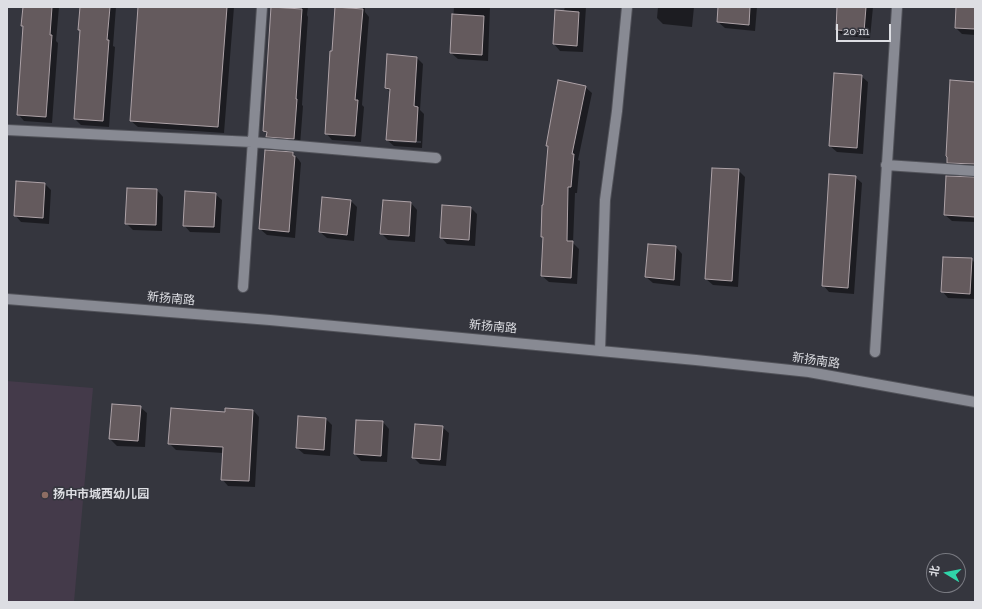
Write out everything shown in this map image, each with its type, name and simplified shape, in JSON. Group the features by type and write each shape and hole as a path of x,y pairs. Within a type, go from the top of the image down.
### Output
{"street":[{"path":"243,287 262,7"},
{"path":"600,350 605,200 617,111 627,7"},
{"path":"875,352 897,7"},
{"path":"7,130 252,142 436,158"},
{"path":"886,165 975,171"},
{"name":"新扬南路","path":"7,299 270,320 600,350 809,372 975,402"}],"shaded area":[{"name":"扬中市城西幼儿园","path":"7,381 93,388 74,602 7,602"}],"building":[{"path":"23,7 52,7 50,35 52,35 46,117 17,115"},
{"path":"80,7 110,7 103,121 74,119 80,30 78,30"},
{"path":"138,7 227,7 218,127 130,121"},
{"path":"271,7 302,9 294,139 266,137 267,132 263,131"},
{"path":"335,7 363,9 355,100 358,100 355,136 325,134 330,51 332,51"},
{"path":"718,7 750,7 749,25 717,22"},
{"path":"837,7 866,7 864,32 836,30"},
{"path":"956,7 975,7 975,29 955,28"},
{"path":"555,10 579,12 577,46 553,44"},
{"path":"452,14 484,16 482,55 450,53"},
{"path":"387,54 417,57 414,106 418,107 416,142 386,140 390,89 385,88"},
{"path":"834,73 862,75 857,148 829,146"},
{"path":"558,80 586,86 572,154 574,154 571,187 568,187 567,241 573,241 571,278 541,276 543,237 541,237 542,205 548,146 546,146"},
{"path":"950,80 975,82 975,164 947,163 946,156"},
{"path":"265,150 293,152 293,156 295,156 289,232 259,229"},
{"path":"712,168 739,169 732,281 705,279"},
{"path":"829,174 856,176 848,288 822,286"},
{"path":"946,176 975,177 975,217 944,215"},
{"path":"16,181 45,183 43,218 14,216"},
{"path":"127,188 157,189 156,225 125,224"},
{"path":"185,191 216,193 214,227 183,226"},
{"path":"322,197 351,200 347,235 319,232"},
{"path":"383,200 411,202 409,236 380,234"},
{"path":"442,205 471,207 469,240 440,238"},
{"path":"648,244 676,246 674,280 645,277"},
{"path":"943,257 972,258 970,294 941,292"},
{"path":"112,404 141,406 138,441 109,439"},
{"path":"171,408 225,412 225,408 253,410 249,481 221,480 223,447 168,444"},
{"path":"298,416 326,418 324,450 296,448"},
{"path":"356,420 383,421 381,456 354,454"},
{"path":"415,424 443,426 440,460 412,458"}],"place":[{"name":"扬中市城西幼儿园","path":"45,495"}]}
